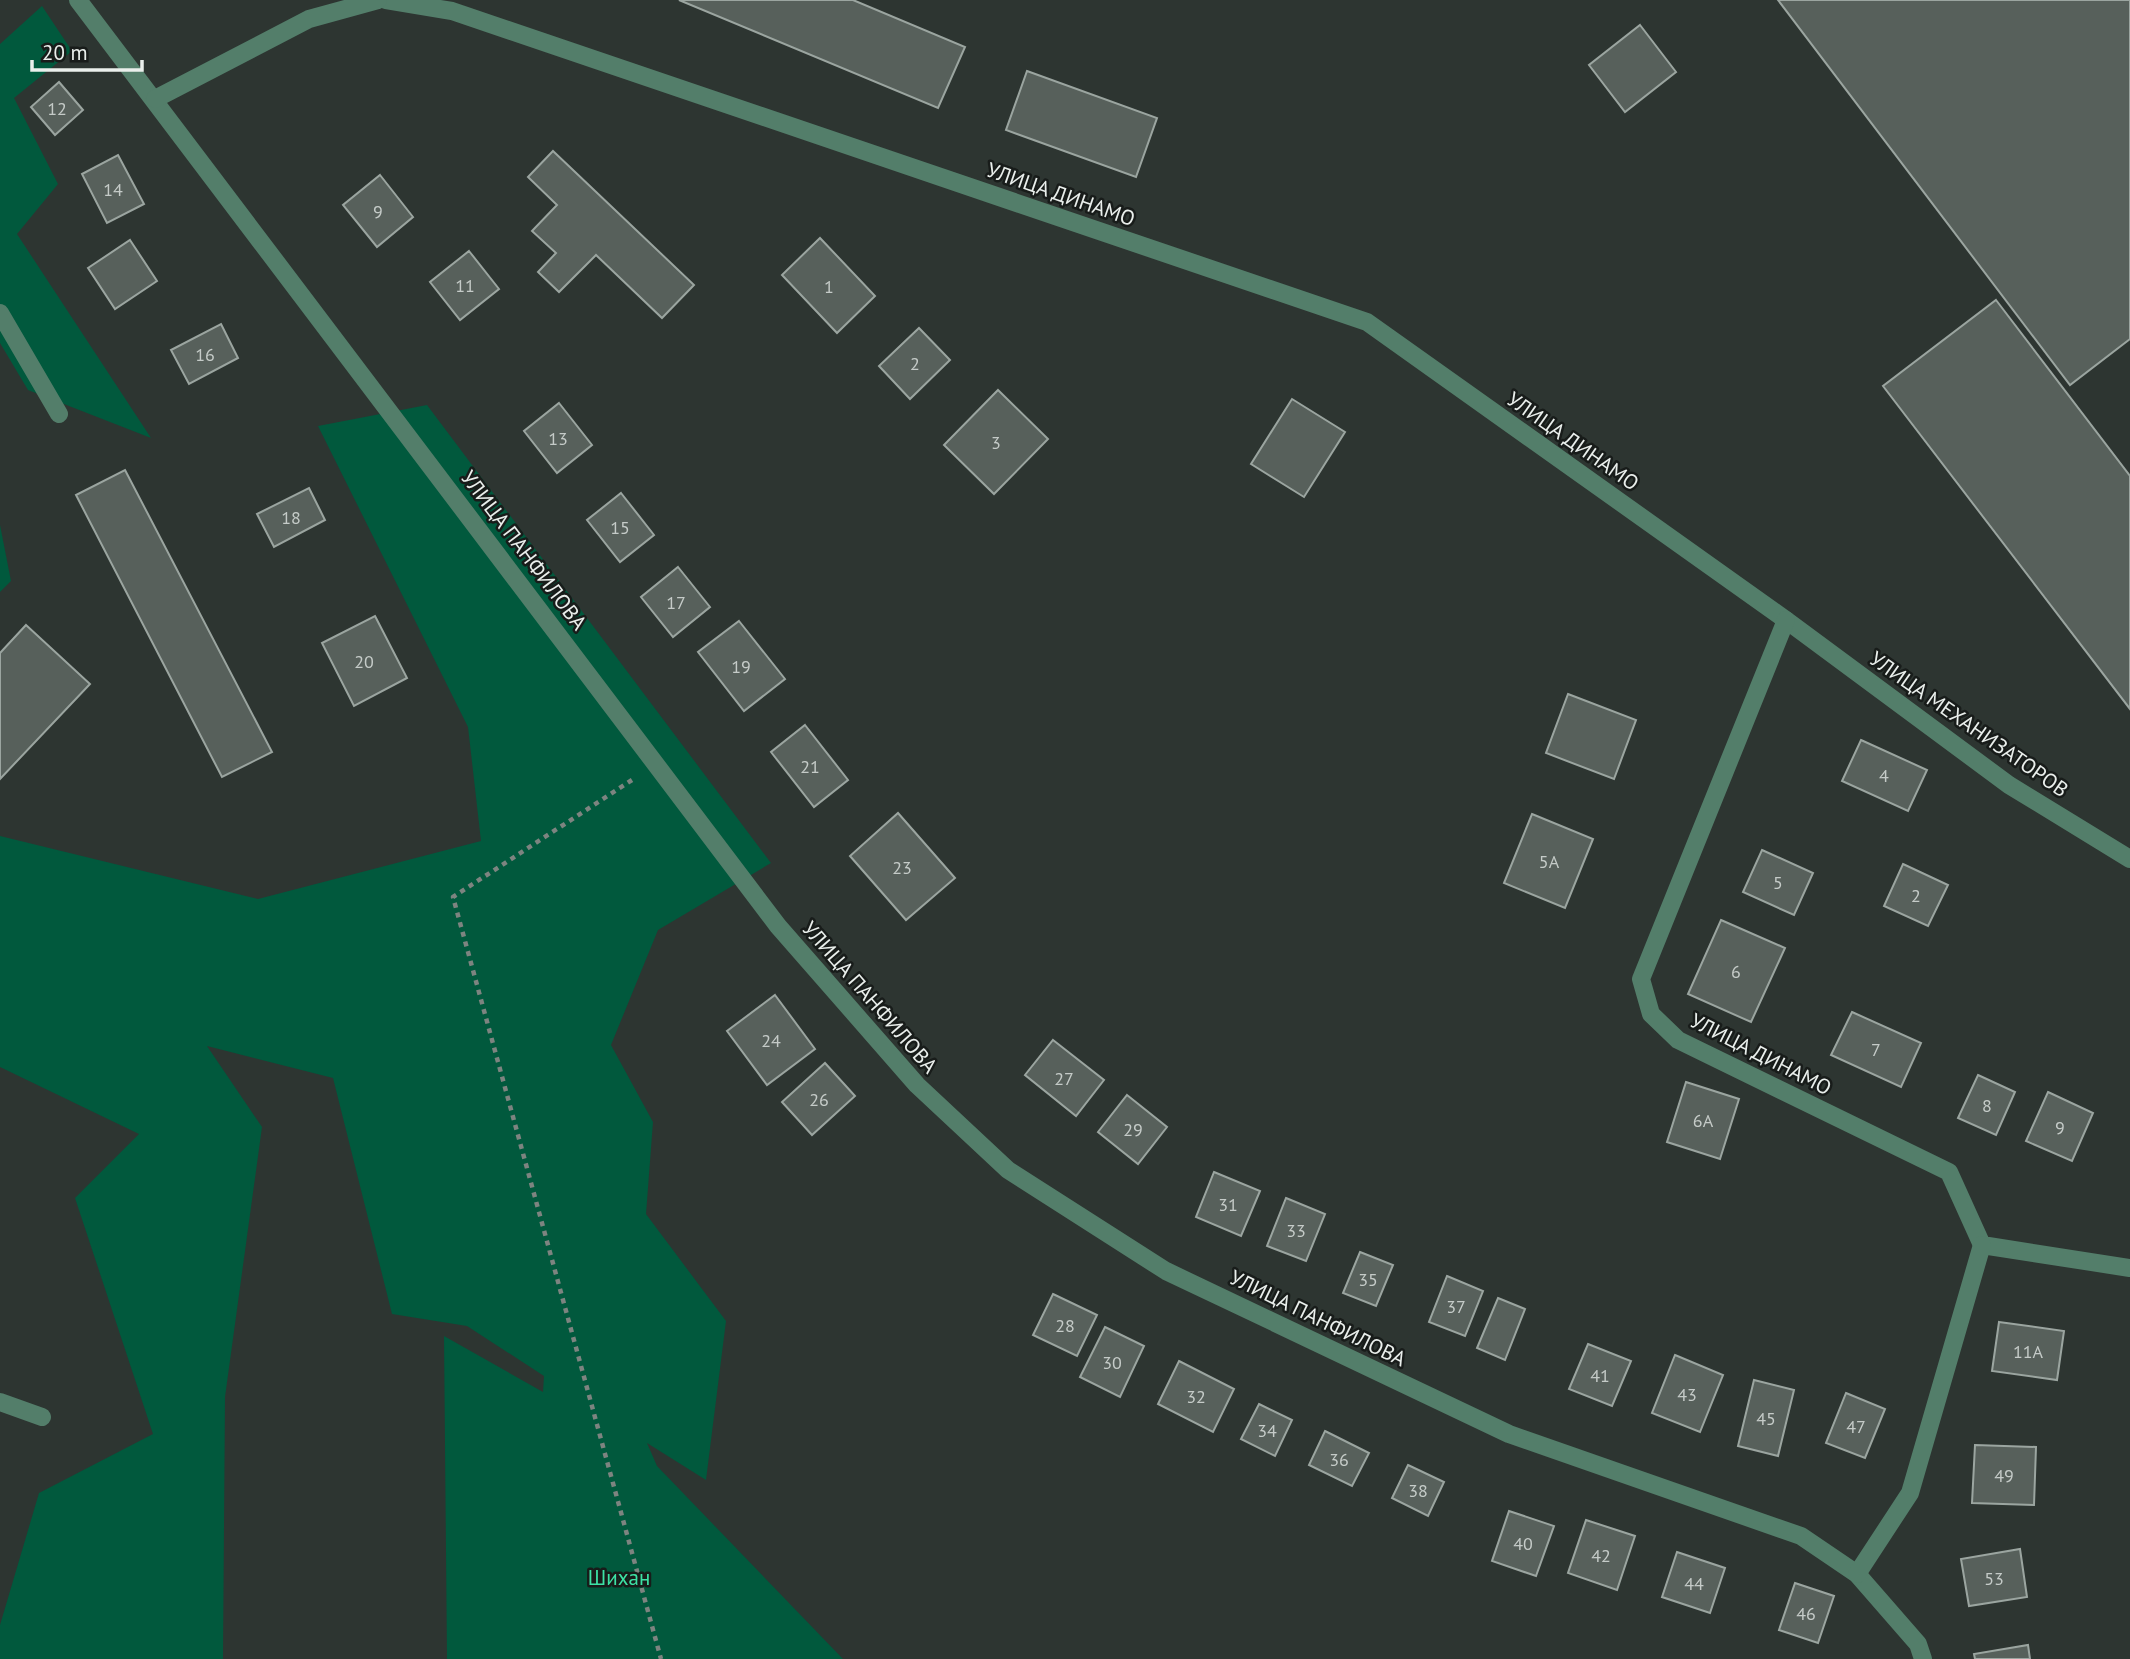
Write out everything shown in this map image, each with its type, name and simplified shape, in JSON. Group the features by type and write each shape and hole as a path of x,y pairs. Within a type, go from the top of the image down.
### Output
{"street":[{"name":"УЛИЦА ПАНФИЛОВА","path":"78,0 778,926 917,1085 1008,1170 1166,1271 1496,1429 1801,1536 1857,1574 1918,1644 1923,1659"},
{"path":"155,99 309,19 377,0"},
{"name":"УЛИЦА ДИНАМО","path":"386,0 452,11 1367,322 1786,620 1641,979 1651,1014 1678,1040 1949,1172 1982,1245"},
{"path":"0,313 59,414"},
{"name":"УЛИЦА МЕХАНИЗАТОРОВ","path":"1786,620 2010,785 2130,859"},
{"path":"1857,1574 1910,1493 1982,1245 2130,1268"},
{"path":"0,1402 42,1417"}],"path":[{"path":"656,764 453,897 661,1659"}],"green space":[{"path":"42,6 72,51 14,98 58,184 17,234 151,438 28,390 0,343 0,44"},
{"name":"Шихан","path":"427,405 771,863 658,930 611,1045 653,1122 646,1214 726,1321 706,1480 647,1443 657,1466 843,1659 447,1659 444,1336 543,1392 544,1376 467,1326 392,1314 333,1078 207,1046 262,1127 225,1397 223,1659 0,1659 0,1625 39,1493 153,1434 75,1198 139,1134 0,1067 0,836 258,899 481,841 468,727 318,426"},
{"path":"0,525 11,581 0,592"}],"building":[{"path":"679,0 853,0 965,47 938,108"},
{"path":"1778,0 2130,0 2130,339 2070,385"},
{"path":"1640,25 1676,72 1625,112 1589,65"},
{"path":"1027,71 1157,118 1136,177 1006,130"},
{"path":"59,82 83,110 55,135 31,107"},
{"path":"553,151 694,285 662,318 596,255 559,292 538,272 556,253 532,231 557,205 528,177"},
{"path":"118,155 144,204 107,223 82,174"},
{"path":"380,175 413,217 377,247 343,205"},
{"path":"820,238 875,296 837,333 782,275"},
{"path":"130,240 157,281 115,309 88,268"},
{"path":"469,251 499,289 460,320 430,282"},
{"path":"1996,300 2130,476 2130,709 1883,386"},
{"path":"221,324 238,358 189,384 171,350"},
{"path":"919,328 950,360 910,399 879,366"},
{"path":"998,390 1048,439 994,494 944,445"},
{"path":"1292,399 1345,432 1304,497 1251,464"},
{"path":"559,403 592,445 557,473 524,431"},
{"path":"125,470 272,752 222,777 76,495"},
{"path":"309,488 325,520 274,547 257,514"},
{"path":"621,493 654,535 620,562 587,520"},
{"path":"678,567 710,607 673,637 641,597"},
{"path":"375,616 407,678 354,706 322,643"},
{"path":"739,621 785,679 744,711 698,652"},
{"path":"26,625 90,684 0,779 0,653"},
{"path":"1568,694 1636,720 1614,779 1546,753"},
{"path":"805,725 848,780 814,807 771,752"},
{"path":"1861,740 1927,770 1908,811 1842,781"},
{"path":"898,813 955,878 906,920 850,856"},
{"path":"1532,814 1593,839 1565,908 1504,883"},
{"path":"1762,850 1813,873 1794,915 1743,892"},
{"path":"1903,864 1948,885 1928,926 1884,906"},
{"path":"1721,920 1785,948 1751,1022 1688,994"},
{"path":"775,995 815,1049 767,1085 727,1031"},
{"path":"1852,1012 1921,1043 1901,1087 1831,1055"},
{"path":"1053,1040 1104,1080 1076,1116 1025,1075"},
{"path":"825,1063 855,1096 812,1135 782,1102"},
{"path":"1978,1075 2015,1092 1996,1135 1958,1118"},
{"path":"1686,1082 1739,1099 1720,1159 1667,1142"},
{"path":"2048,1092 2093,1113 2072,1161 2026,1141"},
{"path":"1127,1095 1167,1127 1138,1164 1098,1132"},
{"path":"1214,1172 1260,1191 1241,1236 1196,1217"},
{"path":"1286,1198 1325,1214 1306,1261 1267,1246"},
{"path":"1360,1252 1393,1265 1376,1306 1343,1293"},
{"path":"1447,1276 1483,1291 1465,1336 1429,1322"},
{"path":"1053,1294 1097,1315 1077,1356 1033,1335"},
{"path":"1498,1298 1525,1309 1505,1360 1477,1348"},
{"path":"1999,1322 2064,1331 2057,1380 1992,1371"},
{"path":"1105,1327 1144,1346 1120,1397 1080,1377"},
{"path":"1588,1344 1631,1361 1612,1406 1569,1389"},
{"path":"1675,1355 1723,1375 1700,1432 1652,1413"},
{"path":"1179,1361 1234,1389 1213,1432 1158,1404"},
{"path":"1754,1380 1794,1390 1778,1456 1738,1446"},
{"path":"1846,1393 1885,1409 1865,1458 1826,1443"},
{"path":"1259,1404 1292,1420 1275,1456 1241,1439"},
{"path":"1325,1431 1369,1453 1352,1486 1309,1465"},
{"path":"1975,1445 2036,1447 2034,1505 1972,1503"},
{"path":"1408,1465 1444,1482 1428,1516 1392,1498"},
{"path":"1509,1511 1554,1526 1536,1576 1492,1561"},
{"path":"1586,1520 1635,1536 1617,1590 1568,1573"},
{"path":"2020,1549 2027,1597 1969,1606 1961,1559"},
{"path":"1677,1552 1725,1568 1710,1613 1662,1597"},
{"path":"1795,1583 1834,1596 1818,1643 1779,1630"},
{"path":"2028,1645 2030,1659 1975,1659 1974,1654"}]}
